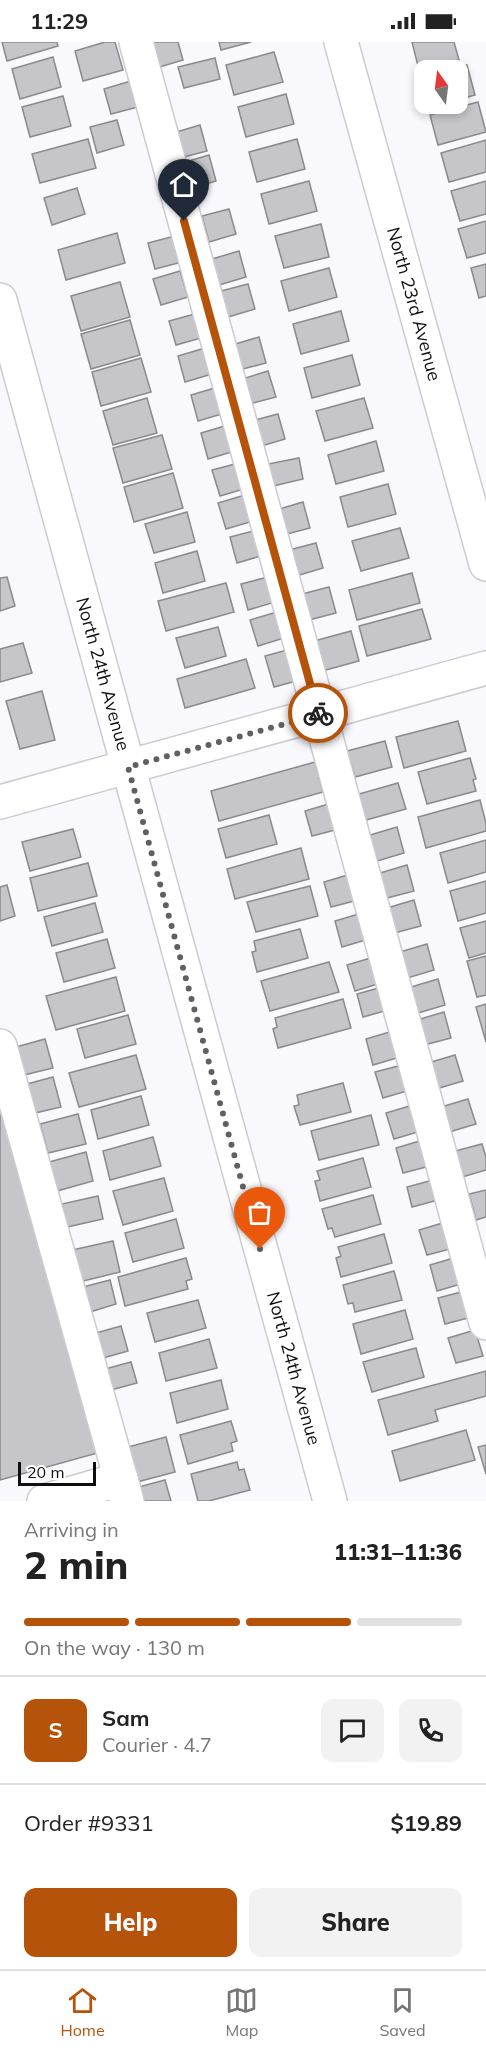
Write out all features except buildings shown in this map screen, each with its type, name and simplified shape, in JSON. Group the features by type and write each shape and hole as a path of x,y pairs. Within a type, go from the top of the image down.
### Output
{"street":[{"path":"135,42 486,1323"},
{"name":"North 23rd Avenue","path":"341,42 486,564"},
{"name":"North 24th Avenue","path":"0,300 330,1501"},
{"path":"0,802 486,668"},
{"path":"0,1046 124,1490 44,1501"}],"way so far":[{"path":"260,1249 128,767 318,715 318,713"}],"route":[{"path":"184,221 318,713"}]}
